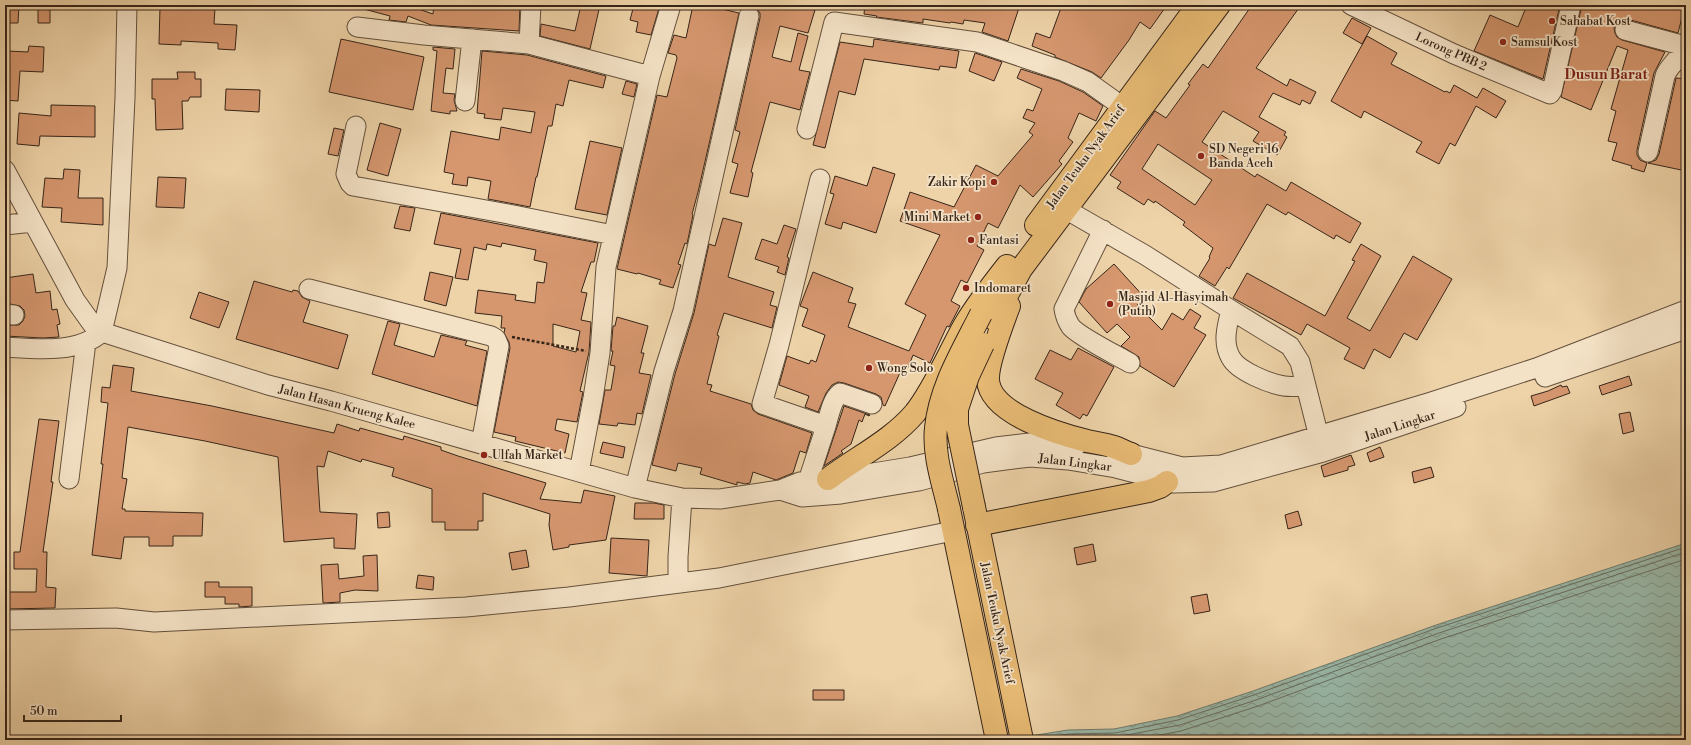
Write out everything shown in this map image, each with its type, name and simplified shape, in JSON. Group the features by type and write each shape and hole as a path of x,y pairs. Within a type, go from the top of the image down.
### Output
{"main road":[{"name":"Jalan Teuku Nyak Arief","path":"1014,267 1123,107 1198,5"},
{"name":"Jalan Teuku Nyak Arief","path":"1014,267 1067,210 1219,5"},
{"path":"988,317 1014,267"},
{"path":"1014,267 988,378 989,387 994,397 1002,406 1040,426 1113,447 1131,454"},
{"path":"818,480 897,431 915,412 929,392 969,318 1014,267"},
{"name":"Jalan Teuku Nyak Arief","path":"988,317 944,393 937,423 938,458 968,608 997,740"},
{"name":"Jalan Teuku Nyak Arief","path":"988,317 957,409 957,425 1022,740"},
{"path":"975,516 1149,491 1178,477"}],"street":[{"path":"69,479 94,337 117,268 125,98 127,5"},
{"path":"529,44 531,5"},
{"path":"579,472 600,353 603,323 604,281 613,235 650,76 671,5"},
{"name":"Lorong PBB 2","path":"1351,5 1454,54 1548,94 1552,92 1571,5"},
{"path":"635,488 664,371 683,311 749,16"},
{"path":"807,129 834,22 977,42 1063,71 1088,82 1123,107"},
{"path":"357,27 424,35 529,44 650,76"},
{"path":"1625,30 1686,44 1683,52 1681,68 1668,68 1664,76 1648,152"},
{"path":"465,101 472,39"},
{"path":"356,126 346,174 347,179 353,186 613,235"},
{"name":"Jalan Hasan Krueng Kalee","path":"5,170 75,300 95,328 94,337 139,345 268,385 331,401 635,488 682,503 780,490"},
{"path":"820,179 779,346 762,404 826,426"},
{"path":"1067,210 1146,255 1290,346 1300,362 1319,439 1536,368 1686,310"},
{"path":"5,225 33,222"},
{"path":"1103,230 1064,309 1066,320 1075,331 1130,363"},
{"path":"309,289 491,336 496,339 499,346 481,444"},
{"path":"1231,310 1226,332 1227,349 1231,359 1239,367 1273,383 1307,392"},
{"name":"Jalan Lingkar","path":"780,490 802,497 842,494 919,481 983,463 1030,457 1068,460 1213,482 1228,478 1319,439 1686,329"},
{"path":"5,347 40,350 94,337"},
{"path":"818,480 826,426 834,402 838,395 840,394 872,404"},
{"name":"Jalan Lingkar","path":"780,490 800,482 910,467 996,447 1046,441 1102,451 1131,454 1178,477"},
{"path":"678,583 678,557 682,503"},
{"path":"5,620 116,618 154,622 466,607 569,597 719,578 953,531"}],"path":[{"path":"496,339 501,337 520,338 600,353"}],"water":[{"path":"1686,543 1686,740 1005,740 1068,730 1114,729 1177,716 1253,691 1436,625"}],"building":[{"path":"9,5 19,5 18,23 8,23"},
{"path":"38,5 50,5 50,23 38,23"},
{"path":"361,5 407,5 433,14 434,5 462,5 474,7 474,5 520,5 519,31 431,25 408,16 406,22 389,20 390,16 360,8"},
{"path":"581,5 600,5 590,49 540,36 541,24 575,31"},
{"path":"634,5 660,5 651,35 636,32 638,22 630,20"},
{"path":"693,5 705,5 739,13 692,214 687,244 685,243 678,264 681,265 673,288 659,284 661,280 638,273 617,269 657,95 667,97 677,58 676,55 668,53 674,35 686,38"},
{"path":"758,5 797,5 815,10 808,33 780,26 772,57 791,62 798,33 808,36 799,70 810,72 800,110 770,102 751,172 753,173 748,197 730,193 738,164 732,162 740,132 735,130 760,18 760,13 757,9"},
{"path":"865,5 1020,5 1008,41 982,32 985,23 964,20 963,24 923,19 923,23 876,17 877,16 864,14"},
{"path":"1062,5 1167,5 1150,29 1140,22 1129,40 1101,78 1092,72 1032,46 1036,33 1050,38"},
{"path":"1252,5 1301,5 1256,68 1287,86 1290,79 1316,92 1310,104 1302,100 1300,105 1273,93 1259,117 1286,132 1284,135 1287,137 1277,155 1253,141 1259,132 1223,111 1202,142 1255,177 1257,174 1286,191 1291,182 1361,223 1350,243 1336,235 1334,239 1288,212 1286,215 1267,204 1229,269 1227,267 1215,286 1199,276 1210,258 1209,257 1213,248 1183,225 1185,222 1155,201 1154,203 1148,199 1144,205 1117,188 1121,182 1110,175 1155,111 1166,118 1203,64 1208,68","holes":["1158,144 1212,180 1195,205 1142,169"]},
{"path":"1527,5 1560,5 1543,79 1474,51 1490,15 1518,27"},
{"path":"1582,5 1685,5 1678,33 1627,19 1618,22 1614,28 1617,37 1622,40 1665,52 1654,73 1637,150 1637,155 1640,160 1647,163 1644,172 1631,168 1632,166 1612,160 1617,143 1608,141 1616,111 1611,109 1628,50 1617,46 1591,110 1561,97"},
{"path":"160,7 215,8 214,24 237,25 235,50 218,49 218,43 181,41 181,45 159,44"},
{"path":"1352,18 1371,28 1362,44 1343,33"},
{"path":"1367,36 1397,53 1391,64 1445,92 1450,93 1454,85 1477,98 1483,88 1506,101 1496,118 1476,106 1455,146 1450,143 1439,164 1416,152 1422,142 1364,111 1361,118 1331,101"},
{"path":"341,39 424,57 413,110 329,92"},
{"path":"874,39 959,51 956,68 940,66 939,70 864,59 855,95 839,91 825,148 813,145 840,42 873,47"},
{"path":"29,46 44,47 43,72 20,71 18,101 5,100 7,51 28,52"},
{"path":"433,47 455,49 453,69 446,68 443,93 455,94 454,100 457,111 450,111 450,114 431,111 437,51 433,50"},
{"path":"482,51 527,55 606,76 603,88 569,80 563,106 556,104 552,126 548,126 530,207 488,199 491,181 468,177 467,186 452,184 454,174 444,172 451,131 499,140 501,127 531,133 535,112 503,108 501,120 484,118 485,114 477,113"},
{"path":"975,53 1002,62 994,81 969,71"},
{"path":"1021,69 1059,81 1083,92 1103,106 1096,121 1079,113 1068,138 1073,142 1059,161 1062,164 1033,197 1020,185 998,228 988,223 977,246 984,250 967,283 961,280 951,301 960,306 949,327 947,326 930,363 913,355 908,368 903,366 885,406 883,405 881,397 876,394 838,382 832,385 826,393 818,412 805,407 809,396 779,385 787,356 809,364 811,360 816,362 825,335 802,326 808,309 800,306 813,272 853,288 848,302 856,304 848,327 909,351 926,315 905,304 940,235 900,221 910,192 954,207 976,165 998,176 1033,135 1029,132 1035,123 1023,118 1027,109 1033,111 1042,89 1017,78"},
{"path":"177,72 195,72 195,79 201,79 201,97 190,97 188,101 182,101 183,129 156,130 155,99 152,99 152,79 178,79"},
{"path":"1676,78 1686,79 1686,171 1648,163 1656,160 1659,154"},
{"path":"626,81 637,84 634,97 622,94"},
{"path":"226,89 260,90 259,112 225,110"},
{"path":"51,105 95,106 95,137 40,136 39,146 17,144 19,113 51,116"},
{"path":"380,123 401,129 388,176 367,170"},
{"path":"334,128 344,130 338,156 328,154"},
{"path":"590,141 622,148 607,215 575,209"},
{"path":"873,167 895,174 876,233 843,222 841,229 825,224 834,194 830,193 835,176 867,186"},
{"path":"64,169 80,170 78,198 103,198 103,225 61,222 62,208 42,207 45,178 63,179"},
{"path":"158,177 186,178 184,208 156,207"},
{"path":"400,206 415,208 410,231 394,228"},
{"path":"441,213 598,243 594,262 591,262 581,292 587,293 581,320 591,322 589,352 580,391 583,392 577,422 557,419 555,430 569,434 565,453 515,441 516,437 494,432 510,348 509,342 504,333 505,328 501,328 502,316 475,313 478,290 516,295 515,300 535,303 537,282 544,283 547,263 534,260 536,250 502,243 501,247 487,244 486,250 474,247 468,280 455,278 461,249 434,244","holes":["553,324 580,331 576,352 553,346"]},
{"path":"723,218 742,223 728,277 774,292 770,305 777,307 772,328 724,313 717,335 719,336 707,384 712,385 710,391 751,404 753,410 758,414 812,433 806,453 800,451 793,473 776,480 753,472 750,483 745,484 737,482 737,485 700,474 702,468 678,463 676,471 652,465 675,374 694,313 709,244 715,246"},
{"path":"784,225 796,229 787,257 789,258 785,275 777,272 779,267 755,259 762,239 777,244"},
{"path":"1361,244 1381,256 1347,318 1370,331 1413,256 1452,279 1417,340 1404,333 1390,358 1374,349 1364,369 1344,359 1350,348 1307,324 1301,335 1233,298 1247,273 1325,316 1355,261 1352,260"},
{"path":"1114,264 1145,298 1137,305 1162,330 1172,313 1183,320 1190,309 1201,316 1194,328 1206,335 1174,387 1140,366 1139,357 1121,346 1130,337 1117,324 1107,333 1079,302 1086,289"},
{"path":"430,272 453,277 446,306 424,300"},
{"path":"33,274 36,293 50,291 52,310 57,309 60,324 57,325 59,337 43,338 5,336 5,325 19,325 25,316 24,310 20,306 5,303 5,278"},
{"path":"254,281 292,292 293,290 298,291 302,297 310,301 303,322 348,335 338,369 236,339"},
{"path":"199,292 229,302 219,328 190,318"},
{"path":"617,317 648,326 641,353 644,353 639,373 651,375 642,414 637,413 635,425 618,423 617,426 599,424 605,390 611,390 615,366 610,365 613,351 611,351 613,326 615,326"},
{"path":"388,321 400,324 394,345 434,357 441,335 467,341 465,345 487,351 477,406 372,374"},
{"path":"1078,348 1114,367 1087,416 1083,414 1080,419 1056,405 1063,393 1035,379 1050,350 1071,360"},
{"path":"113,365 134,368 131,391 212,406 334,433 337,424 359,431 360,428 403,440 404,436 441,447 441,450 458,456 546,483 540,499 581,503 584,490 615,496 606,540 569,545 569,547 553,550 549,525 550,514 483,493 483,521 478,521 478,530 445,530 445,522 432,522 432,489 392,476 394,468 362,459 361,462 328,451 324,467 317,466 320,512 357,514 355,549 334,548 334,538 284,542 278,457 205,441 128,427 122,478 127,479 122,509 125,509 125,511 203,513 202,536 173,536 173,546 149,546 149,537 124,537 121,559 92,555 103,464 101,464 108,403 101,402 102,387 110,388"},
{"path":"1629,376 1632,385 1602,395 1599,386"},
{"path":"1561,385 1562,387 1567,386 1570,393 1534,406 1531,396"},
{"path":"844,406 870,415 865,414 862,422 859,420 851,444 841,451 843,453 824,466"},
{"path":"1630,412 1634,431 1623,434 1619,414"},
{"path":"39,419 59,421 51,482 53,482 43,552 47,552 46,587 56,588 55,608 5,609 5,592 36,592 37,569 14,569 14,552 20,552"},
{"path":"603,442 625,447 623,458 600,453"},
{"path":"1380,447 1384,457 1370,462 1367,453"},
{"path":"1351,455 1355,465 1348,467 1348,470 1324,477 1321,466"},
{"path":"1431,467 1434,477 1414,483 1412,472"},
{"path":"635,503 654,503 664,505 664,519 634,519"},
{"path":"1298,511 1302,525 1288,529 1285,515"},
{"path":"389,512 390,527 378,528 377,513"},
{"path":"611,538 649,540 647,576 609,573"},
{"path":"1093,544 1096,561 1077,565 1074,548"},
{"path":"526,550 529,567 512,570 509,553"},
{"path":"377,555 378,591 355,590 340,593 340,602 323,603 321,565 338,564 339,579 364,576 363,556"},
{"path":"418,575 434,577 433,590 416,588"},
{"path":"205,582 219,582 219,587 252,587 252,606 239,607 239,604 225,604 225,597 205,597"},
{"path":"1207,594 1210,611 1194,614 1191,597"},
{"path":"813,690 844,690 844,700 813,700"}],"place":[{"name":"Sahabat Kost","path":"1552,21"},
{"name":"Samsul Kost","path":"1503,42"},
{"name":"SD Negeri 16 Banda Aceh","path":"1201,156"},
{"name":"Zakir Kopi","path":"994,182"},
{"name":"Mini Market","path":"978,217"},
{"name":"Fantasi","path":"971,240"},
{"name":"Indomaret","path":"966,288"},
{"name":"Masjid Al-Hasyimah (Putih)","path":"1110,304"},
{"name":"Wong Solo","path":"869,368"},
{"name":"Ulfah Market","path":"484,455"}],"district":[{"name":"Dusun Barat","path":"1606,75"}]}
